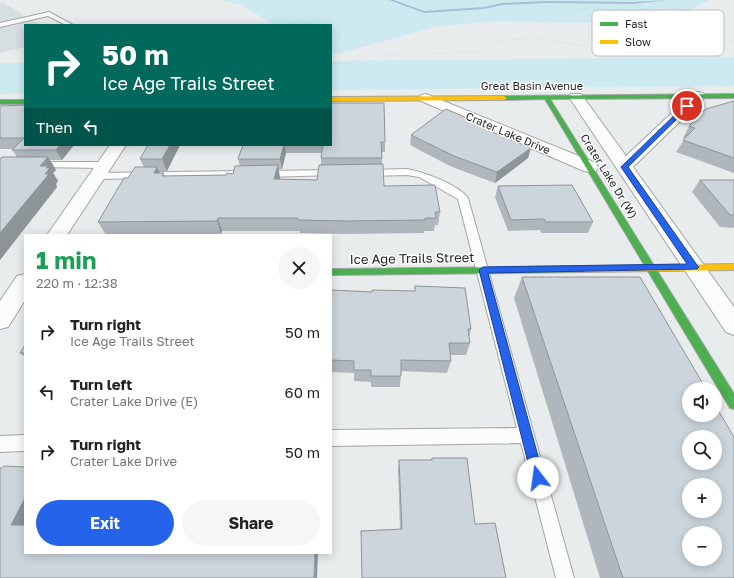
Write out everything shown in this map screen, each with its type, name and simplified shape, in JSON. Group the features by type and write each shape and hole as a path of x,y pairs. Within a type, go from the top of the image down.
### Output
{"street":[{"path":"624,167 698,96"},
{"name":"Great Basin Avenue","path":"332,99 734,96"},
{"name":"Crater Lake Dr (W)","path":"546,97 651,268"},
{"path":"576,97 734,325"},
{"name":"Crater Lake Drive","path":"426,98 590,167"},
{"path":"0,102 24,102"},
{"path":"58,234 117,146"},
{"name":"Ice Age Trails Street","path":"332,272 734,266"},
{"path":"651,268 734,404"},
{"path":"0,320 24,284"}],"lane":[{"path":"0,25 50,14 68,24"},
{"path":"30,165 100,170 344,173"},
{"path":"360,173 407,172 422,175 459,194 463,198 565,578"},
{"path":"332,438 527,435"},
{"path":"0,444 24,443"}],"path":[{"path":"290,24 303,19 322,0"},
{"path":"598,6 635,10 662,10 693,5 700,0"},
{"path":"533,38 533,17 551,8"},
{"path":"332,64 348,63 374,55 479,52 499,41 533,38 592,46"},
{"path":"724,41 734,42"}],"shaded area":[{"path":"221,0 709,0 689,10 592,10 592,23 499,21 438,26 332,54 332,24 272,24 242,5"},
{"path":"2,2 38,24 24,24 24,47 0,53 0,3"},
{"path":"734,57 734,86 332,90 332,61"},
{"path":"0,63 24,63 24,93 0,94"}],"building":[{"path":"734,101 734,158 683,140 695,128 689,126 706,109"},
{"path":"332,103 384,103 385,142 381,142 382,158 321,158 323,146 332,146"},
{"path":"24,105 24,138 0,138 0,106"},
{"path":"446,109 495,130 492,132 531,148 497,172 454,156 411,135"},
{"path":"24,138 24,146 59,146 56,150 12,150"},
{"path":"147,146 169,146 162,159 140,159"},
{"path":"243,146 284,146 280,159 238,159"},
{"path":"2,157 48,157 40,166 48,166 46,168 50,168 45,174 49,174 0,233 0,159"},
{"path":"383,164 384,186 435,185 440,212 435,212 436,218 425,218 425,220 346,221 298,220 298,218 218,218 217,221 98,222 124,178 128,178 135,167 157,167 154,173 164,173 162,176 226,175 227,173 233,174 235,166 278,165 274,179 317,180 319,165"},
{"path":"700,180 734,180 734,215 730,215"},
{"path":"572,185 593,222 546,222 544,219 511,220 498,186"},
{"path":"522,277 640,277 702,382 682,382 682,422 722,422 722,417 734,437 734,578 623,578"},
{"path":"415,286 465,288 471,329 468,329 470,343 449,343 451,361 401,360 401,376 371,376 371,370 354,370 354,361 332,360 332,290 372,292 372,290 415,291"},
{"path":"24,347 24,353 20,353"},
{"path":"432,458 467,458 475,524 495,523 506,578 362,578 361,531 402,529 399,460 432,460"},
{"path":"4,466 24,467 24,500 11,525 24,525 24,554 315,554 314,578 0,578 0,468"}],"waterway":[{"path":"391,0 424,12 484,8 502,4 546,2 633,3 667,0"}],"traffic: fast":[{"path":"504,98 734,96"},
{"path":"546,97 734,404"},
{"path":"0,102 24,102"},
{"path":"332,272 585,269"}],"traffic: slow":[{"path":"332,99 504,98"},
{"path":"585,269 734,267"}],"route":[{"path":"538,478 483,270 694,267 624,167 687,106"}]}
